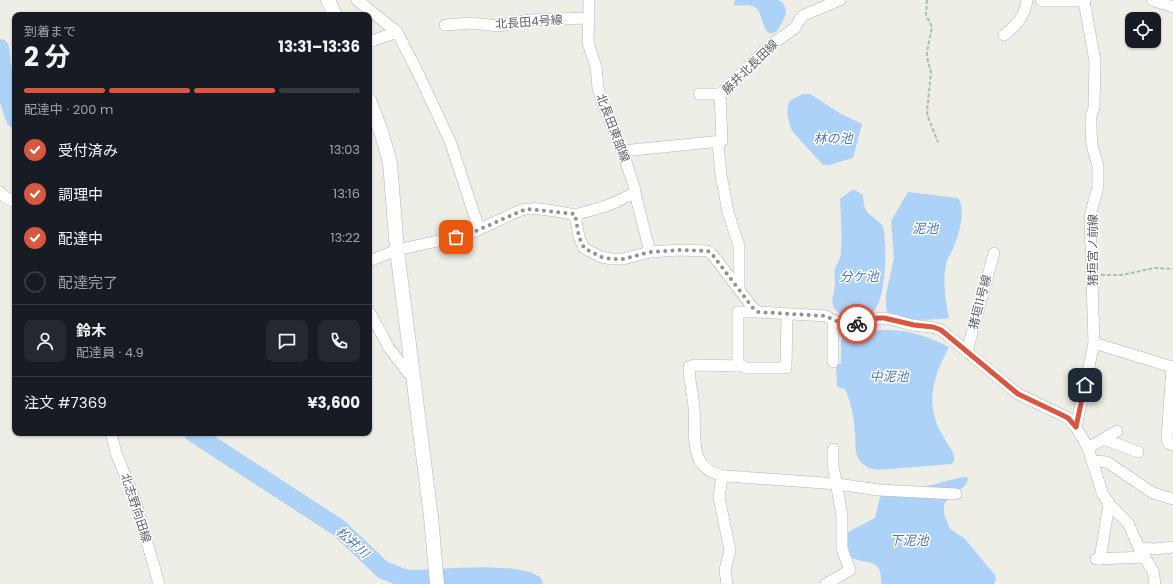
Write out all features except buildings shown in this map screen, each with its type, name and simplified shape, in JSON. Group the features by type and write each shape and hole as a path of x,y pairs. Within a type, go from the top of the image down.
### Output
{"street":[{"path":"328,0 334,12"},
{"path":"357,0 397,32 450,141 478,229"},
{"name":"北長田東部線","path":"589,0 588,43 596,67 598,88 634,186 634,193 650,252"},
{"name":"藤井北長田線","path":"718,142 722,141 720,94 772,44 795,28 804,15 840,0"},
{"path":"1004,35 1016,26 1022,17 1027,0"},
{"path":"1041,0 1084,1"},
{"path":"1152,0 1173,7"},
{"name":"猪垣宮ノ前線","path":"1076,427 1094,344 1090,216 1098,187 1098,166 1092,145 1091,130 1094,108 1095,61 1084,1"},
{"name":"北長田4号線","path":"445,25 471,23 499,26 528,20 588,18"},
{"path":"372,41 397,32"},
{"path":"699,94 720,94"},
{"path":"372,108 381,131 390,162 397,250 431,517 436,578"},
{"path":"622,151 718,142 721,175 728,212 739,246 739,289"},
{"path":"0,192 12,200"},
{"path":"372,260 397,250 469,234 526,209 575,214 609,205 634,193"},
{"path":"575,214 579,237 584,248 593,253 612,259 623,259 650,252 680,250 708,251 712,254 753,308 758,312"},
{"name":"猪垣11号線","path":"967,351 994,253"},
{"path":"738,366 738,312 826,316 833,321 846,324 858,324 878,318 884,318 914,325 933,327 941,330 1018,394 1068,418 1076,427 1088,448 1103,495 1109,504 1125,519 1153,571 1155,584"},
{"path":"787,314 786,368 746,368 738,366 695,365 689,367 694,408 695,447 702,464 708,470 722,476 837,484 879,490 956,494"},
{"path":"372,316 390,348 413,379"},
{"path":"833,321 833,362"},
{"path":"1094,344 1172,367 1167,439 1168,443 1173,445"},
{"path":"1088,448 1117,431"},
{"name":"北志野向田線","path":"112,436 116,453 135,500 159,584"},
{"path":"1103,439 1138,452"},
{"path":"826,584 850,570 842,549 842,516 833,465 833,449"},
{"path":"1092,461 1107,462 1153,493 1173,500"},
{"path":"722,476 719,498 730,550 725,570 727,584"},
{"path":"1109,504 1098,559 1173,547"}],"path":[{"path":"927,0 926,15 932,27 927,52 931,72 927,112 938,142"},
{"path":"1092,275 1121,275 1155,268 1173,269"}],"water":[{"path":"735,0 778,0 783,3 786,10 782,23 777,31 772,33 769,32 766,30 759,11 756,8 751,6 734,5"},
{"name":"林の池","path":"803,94 810,94 841,114 862,124 853,158 829,165 823,165 792,131 787,111 788,106 791,100"},
{"name":"分ケ池","path":"852,190 855,190 863,195 866,211 883,226 885,245 885,270 878,305 870,314 857,317 847,316 838,312 834,307 833,302 835,269 841,252 840,199"},
{"name":"泥池","path":"908,192 958,198 961,203 961,224 953,249 945,267 945,296 949,318 926,320 903,318 888,313 886,308 886,294 894,258 891,221"},
{"name":"中泥池","path":"880,330 916,334 932,339 949,347 939,368 933,388 932,398 935,420 954,455 954,461 951,464 878,470 867,467 857,457 855,427 851,405 845,389 837,387 836,366 841,363 841,341 843,338 863,335"},
{"name":"下泥池","path":"967,477 968,479 966,485 950,497 944,504 944,514 950,529 965,539 995,575 996,579 994,584 881,584 880,571 877,566 869,562 854,559 851,556 848,546 848,532 875,518 882,488 924,487"}],"waterway":[{"name":"松井川","path":"0,48 5,90 12,110"},
{"name":"松井川","path":"198,436 339,528 383,570 404,578 415,579 495,576 525,580 534,584"}],"way so far":[{"path":"456,237 469,234 526,209 575,214 579,237 584,248 601,257 623,259 650,252 680,250 708,251 730,276 753,308 758,312 826,316 833,321 846,324 857,324"}],"route":[{"path":"857,324 865,323 878,318 884,318 914,325 933,327 941,330 1018,394 1068,418 1076,427 1085,385"}]}
